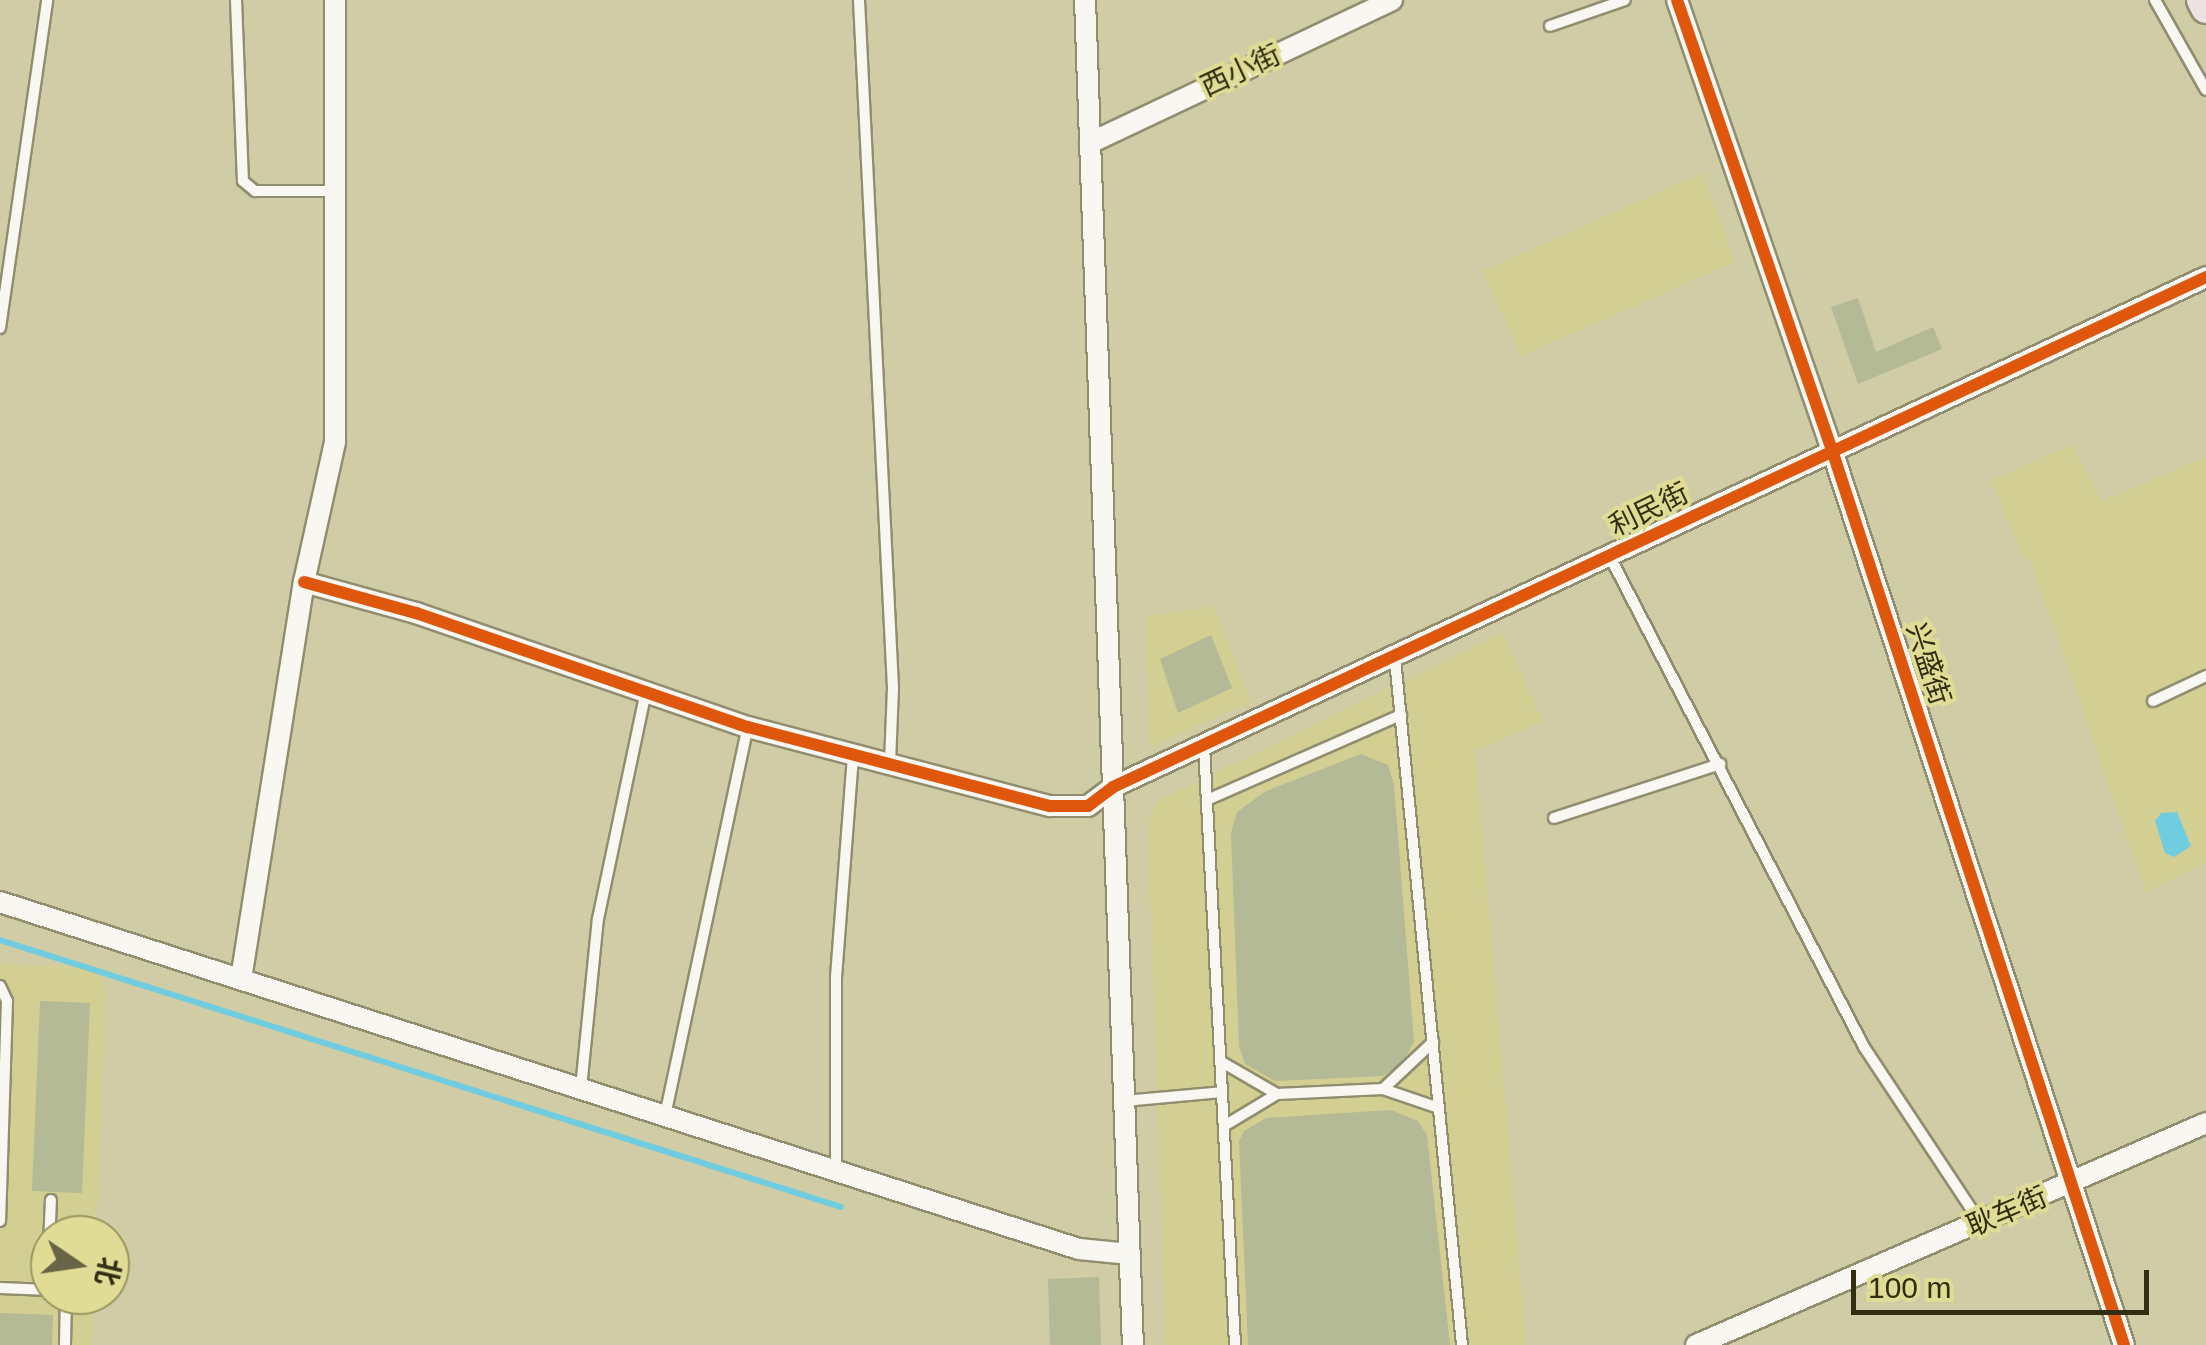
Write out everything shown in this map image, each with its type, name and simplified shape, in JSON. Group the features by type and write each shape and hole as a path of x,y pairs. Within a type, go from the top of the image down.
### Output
{"main road":[{"path":"2202,0 2206,8"}],"street":[{"path":"241,979 304,582 335,442 335,0"},
{"path":"1085,0 1133,1345"},
{"name":"西小街","path":"1090,143 1392,0"},
{"name":"兴盛街","path":"1677,0 1832,450 2124,1345"},
{"name":"利民街","path":"304,582 416,613 748,727 1050,806 1088,806 1113,786 1395,659 2206,277"},
{"path":"0,902 1079,1249 1130,1254"},
{"name":"耿车街","path":"1696,1345 2206,1123"}],"lane":[{"path":"0,328 47,0"},
{"path":"236,0 243,182 255,192 332,191"},
{"path":"859,0 894,688 890,766"},
{"path":"1550,26 1625,0"},
{"path":"2155,0 2206,90"},
{"path":"1610,557 1864,1048 1980,1223"},
{"path":"1395,659 1462,1345"},
{"path":"2153,700 2206,676"},
{"path":"581,1089 598,919 646,692"},
{"path":"1207,800 1401,715"},
{"path":"665,1116 748,727"},
{"path":"1204,745 1235,1345"},
{"path":"836,1171 836,977 852,756"},
{"path":"1554,818 1720,764"},
{"path":"0,986 7,1001 0,1221"},
{"path":"1383,1089 1432,1042"},
{"path":"1220,1062 1277,1094"},
{"path":"1224,1126 1277,1094 1383,1089 1439,1108"},
{"path":"1124,1101 1222,1092"},
{"path":"51,1200 51,1215"},
{"path":"0,1288 30,1289"},
{"path":"65,1345 66,1315"}],"shaded area":[{"path":"1702,173 1735,262 1521,356 1483,271"},
{"path":"2071,445 2102,501 2206,457 2206,863 2146,892 2030,558 2024,559 1991,481"},
{"path":"1214,606 1251,702 1150,747 1146,617"},
{"path":"1502,633 1543,721 1475,751 1526,1345 1166,1345 1148,830 1153,809 1158,801"},
{"path":"0,964 92,967 106,987 97,1215 30,1215 30,1315 93,1315 92,1345 0,1345"}],"water":[{"path":"2177,812 2191,846 2174,857 2165,853 2155,821 2161,813"}],"building":[{"path":"1858,298 1876,352 1933,327 1942,349 1858,384 1831,307"},
{"path":"1211,635 1232,688 1178,713 1160,659"},
{"path":"1361,754 1388,765 1394,785 1414,1042 1403,1062 1383,1076 1275,1081 1245,1064 1239,1046 1231,833 1237,812 1266,791"},
{"path":"40,1001 90,1003 82,1193 32,1191"},
{"path":"1391,1110 1418,1121 1427,1135 1450,1345 1248,1345 1239,1141 1244,1131 1266,1118"},
{"path":"1099,1277 1101,1345 1050,1345 1048,1279"},
{"path":"0,1313 53,1315 52,1345 0,1345"}],"waterway":[{"path":"0,940 841,1207"}],"cycle path":[{"path":"1677,0 1832,450 2124,1345"},
{"path":"304,582 416,613 748,727 1050,806 1088,806 1113,787 2206,277"}]}
